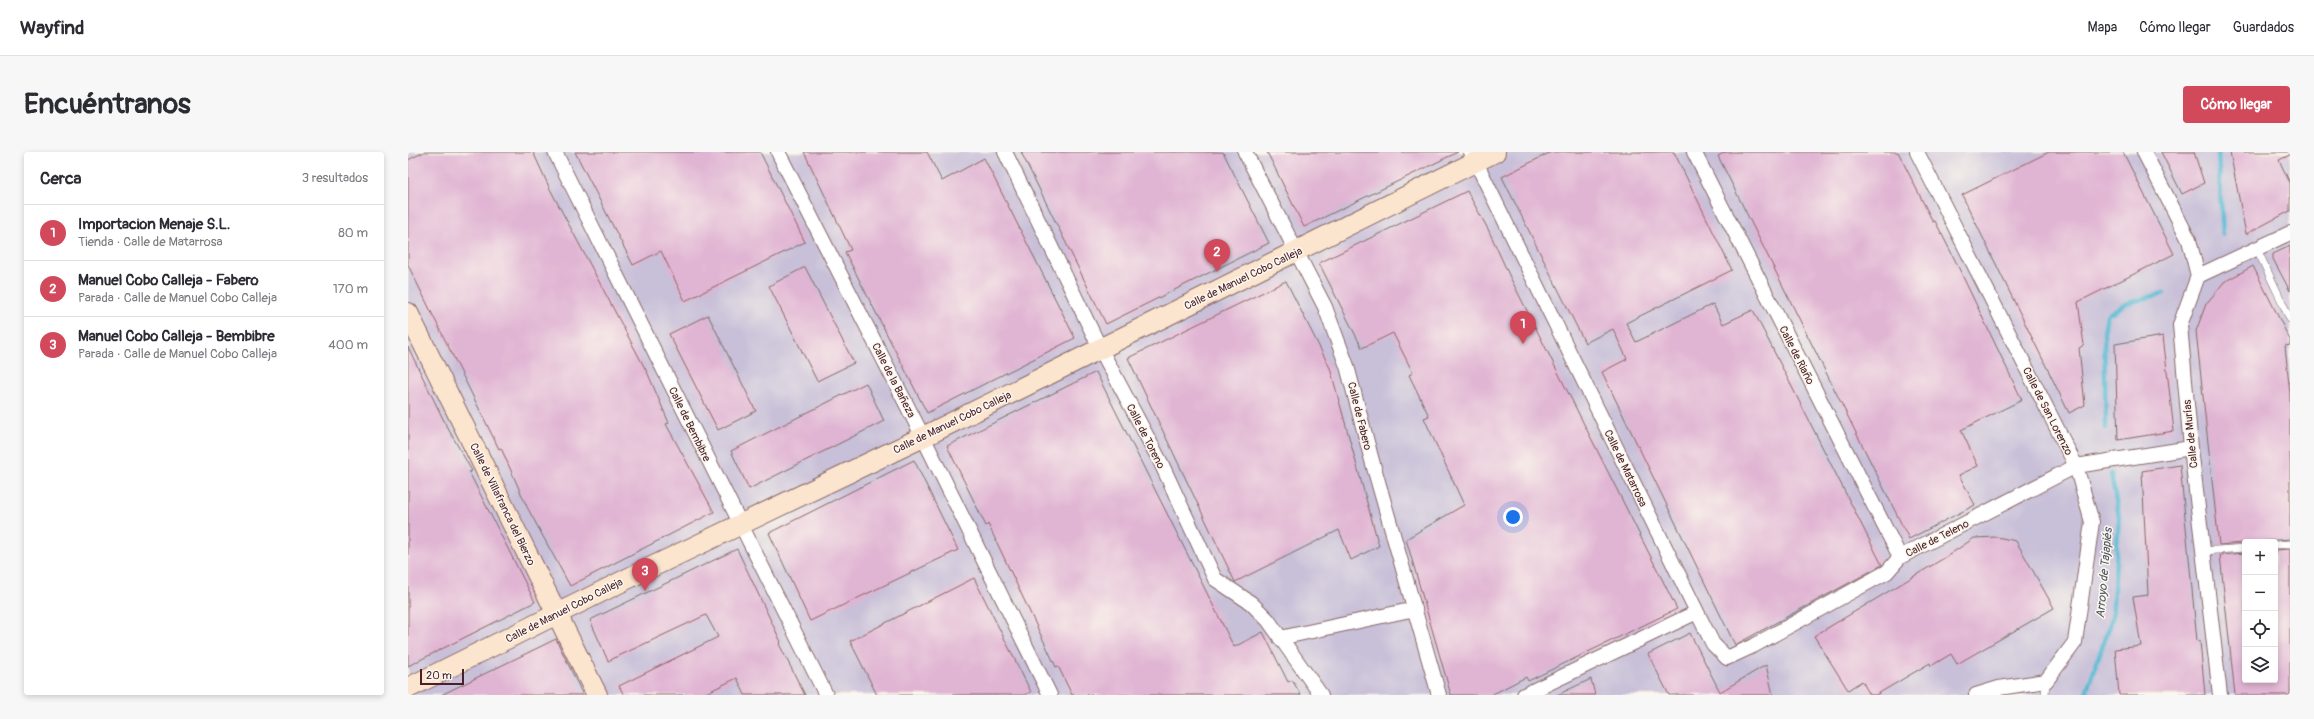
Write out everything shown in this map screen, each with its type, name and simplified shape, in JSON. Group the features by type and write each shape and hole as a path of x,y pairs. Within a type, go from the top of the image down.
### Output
{"street":[{"name":"Calle de Bembibre","path":"555,152 826,695"},
{"name":"Calle de la Bañeza","path":"778,152 923,437 1050,695"},
{"name":"Calle de Toreno","path":"1005,152 1100,348 1161,464 1215,579 1251,603 1268,620 1320,695"},
{"name":"Calle de Fabero","path":"1245,152 1325,307 1347,366 1371,457 1439,695"},
{"name":"Calle de Manuel Cobo Calleja","path":"408,688 740,523 923,437 1296,252 1473,157 1495,152"},
{"name":"Calle de Riaño","path":"1694,152 1900,557"},
{"name":"Calle de San Lorenzo","path":"1917,152 2076,466 2092,522 2074,642 2046,688"},
{"path":"2144,152 2189,240 2198,276 2290,233"},
{"name":"Calle de Matarrosa","path":"1473,157 1697,612"},
{"name":"Calle de Murías","path":"2198,276 2180,325 2191,448 2220,695"},
{"name":"Calle de Villafranca del Bierzo","path":"408,313 597,695"},
{"name":"Calle de Teleno","path":"1697,612 1713,644 1727,658 1753,646 1887,572 1900,557 2076,466 2191,448"},
{"path":"1280,638 1414,609"},
{"path":"1524,695 1697,612"},
{"path":"1976,695 1999,688 2046,688"}],"lane":[{"path":"2257,249 2290,319"},
{"path":"2278,545 2290,544"},
{"path":"2203,551 2242,548"}],"shaded area":[{"path":"408,152 2290,152 2290,695 408,695"}],"building":[{"path":"424,152 533,152 550,189 648,374 669,423 666,424 714,512 570,586 527,507 501,448 499,449 408,265 408,160"},
{"path":"575,152 760,152 805,242 685,301 661,251 633,265"},
{"path":"804,152 927,152 942,181 984,158 1075,338 927,413 845,252 851,250"},
{"path":"1021,152 1223,152 1269,243 1106,324"},
{"path":"1267,152 1458,152 1304,227"},
{"path":"1551,152 1674,152 1732,270 1626,323 1636,342 1713,304 1723,324 1753,310 1882,565 1735,645 1602,372 1627,359 1613,329 1585,343 1502,177"},
{"path":"1725,152 1898,152 1933,222 1935,221 1954,258 2022,400 1961,430 1978,466 1959,475 1975,505 1909,539 1718,156"},
{"path":"2049,152 2123,152 2174,254 2078,302 2084,345 2079,348 2085,405 2069,413 1962,195"},
{"path":"2161,152 2194,152 2204,183 2182,194"},
{"path":"2230,152 2290,152 2290,155 2279,160 2290,183 2290,211 2246,234"},
{"path":"1467,191 1488,229 1509,275 1677,609 1528,681 1526,677 1491,695 1451,695 1406,539 1464,505 1424,418 1429,416 1409,375 1413,373 1393,333 1362,348 1319,263"},
{"path":"2290,246 2290,291 2273,259 2273,254"},
{"path":"2253,266 2290,340 2290,345 2285,346 2290,394 2290,539 2242,539 2242,543 2219,545 2196,331 2206,304 2224,282"},
{"path":"805,267 854,363 817,381 769,286"},
{"path":"1286,281 1330,368 1379,546 1351,560 1339,530 1235,582 1128,358"},
{"path":"708,315 756,411 718,430 669,334"},
{"path":"2163,336 2174,431 2118,440 2115,344"},
{"path":"408,347 446,425 472,471 469,472 535,602 408,666"},
{"path":"1096,372 1234,647 1263,632 1288,682 1292,680 1301,695 1072,695 1058,666 1056,667 988,524 986,526 947,446"},
{"path":"866,383 884,421 749,489 731,451"},
{"path":"914,460 958,550 810,621 769,533"},
{"path":"2180,465 2197,641 2200,641 2205,695 2119,695 2115,649 2141,646 2133,597 2148,595 2142,471"},
{"path":"1997,537 2016,541 2054,608 1957,664 1951,654 1931,666 1930,663 1876,695 1870,695 1862,681 1848,690 1814,636 1946,557 1974,538"},
{"path":"737,549 781,642 779,644 805,695 745,695 737,678 702,695 624,695 619,686 718,637 706,615 608,661 590,620"},
{"path":"2290,549 2290,695 2235,695 2220,555 2242,553 2242,683 2278,683 2278,550"},
{"path":"974,578 1031,692 1024,695 877,695 850,641"},
{"path":"1690,633 1720,692 1766,665 1773,695 1669,695 1648,654"},
{"path":"556,639 583,695 441,695"},
{"path":"1591,679 1595,695 1557,695"}],"waterway":[{"name":"Arroyo de Tajapiés","path":"2218,152 2223,235"},
{"name":"Arroyo de Tajapiés","path":"2106,428 2104,332 2107,315 2125,304 2164,293"},
{"name":"Arroyo de Tajapiés","path":"2085,695 2112,619 2119,517 2111,474"}],"place":[{"name":"Manuel Cobo Calleja - Fabero","path":"1217,272"},
{"name":"Importacion Menaje S.L.","path":"1523,344"},
{"name":"Manuel Cobo Calleja - Bembibre","path":"645,591"}]}
